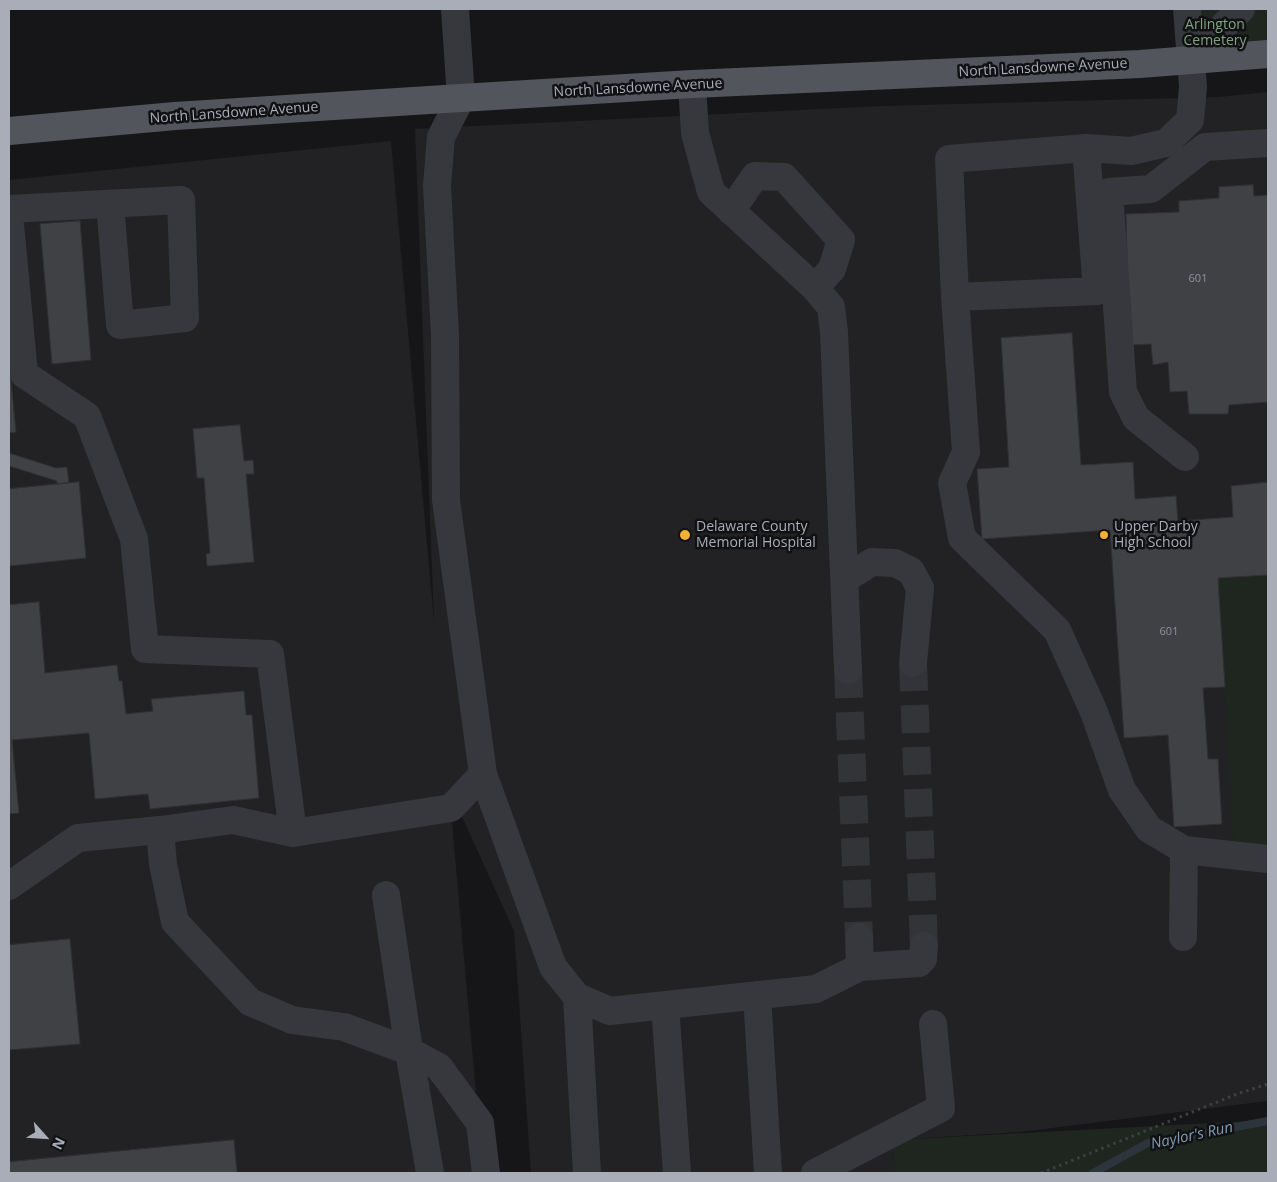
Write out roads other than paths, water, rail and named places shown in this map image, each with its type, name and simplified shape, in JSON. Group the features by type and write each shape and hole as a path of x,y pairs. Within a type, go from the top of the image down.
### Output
{"main road":[{"name":"North Lansdowne Avenue","path":"9,131 175,116 461,98 692,84 1132,64 1192,58 1268,54"}],"street":[{"path":"455,9 461,98 441,137 437,185 445,336 446,500 483,774 553,967 577,996 610,1011 816,989 860,967 919,963 923,959 924,946"},
{"path":"1188,9 1193,87 1190,120 1166,142 1131,151 1086,148 949,160 955,297 966,452 952,483 962,538 1057,630 1094,712 1122,790 1149,828 1184,850 1268,859"},
{"path":"1192,58 1241,9"},
{"path":"692,84 695,133 712,192 815,288 831,306 834,332 848,670"},
{"path":"1186,457 1136,418 1123,392 1109,192 1151,190 1205,147 1268,143"},
{"path":"955,297 1097,291 1086,148"},
{"path":"731,211 755,176 784,177 841,240 832,269 815,288"},
{"path":"9,209 181,200 185,318 120,324 110,204"},
{"path":"9,213 11,269 24,374 88,416 134,539 145,650 270,654 293,833"},
{"path":"844,578 872,562 895,563 911,571 920,588 912,663"},
{"path":"9,886 78,838 160,830 233,820 293,833 451,808 483,774"},
{"path":"160,830 163,864 174,922 250,1002 292,1020 344,1027 409,1051 439,1067 480,1123 486,1173"},
{"path":"1183,937 1184,850"},
{"path":"386,895 409,1051 430,1173"},
{"path":"859,938 860,967"},
{"path":"577,996 587,1173"},
{"path":"757,996 768,1173"},
{"path":"665,1005 677,1173"},
{"path":"815,1173 941,1108 933,1024"}],"waterway":[{"name":"Naylor's Run","path":"1093,1173 1148,1143 1268,1121"}],"tunnel":[{"path":"913,663 924,946"},
{"path":"848,670 859,937"}],"place":[{"name":"Delaware County Memorial Hospital","path":"685,535"},
{"name":"Upper Darby High School","path":"1104,535"}],"park label":[{"name":"Arlington Cemetery","path":"1215,33"}]}
